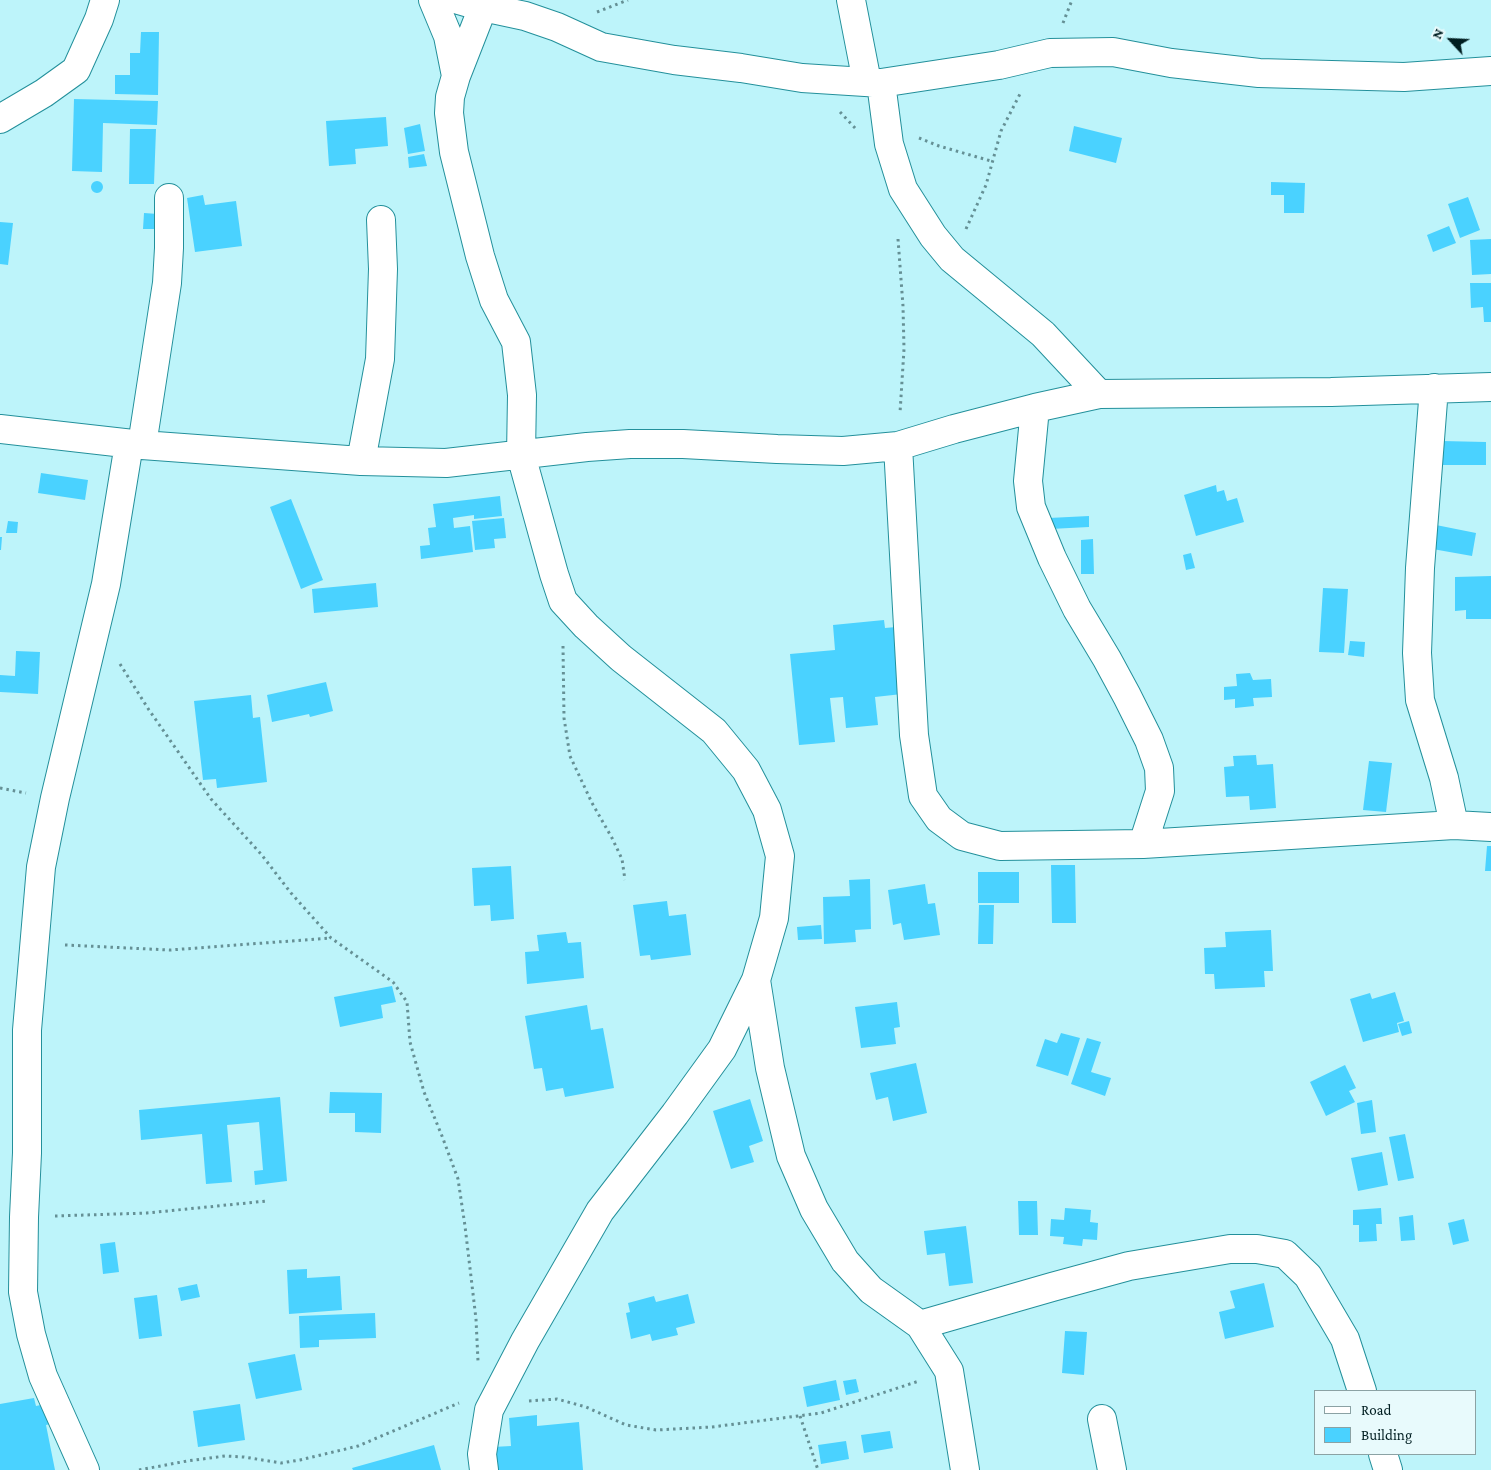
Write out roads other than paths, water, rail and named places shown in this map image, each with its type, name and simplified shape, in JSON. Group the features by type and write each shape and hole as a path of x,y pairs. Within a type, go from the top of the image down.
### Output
{"street":[{"path":"0,119 44,93 76,70 100,19 105,0"},
{"path":"433,0 448,36 456,76"},
{"path":"851,0 886,124 889,144 904,189 933,236 952,259 1044,334 1099,394"},
{"path":"484,1470 482,1454 489,1410 525,1340 600,1211 675,1114 722,1049 756,980 774,918 780,856 767,810 746,770 714,731 621,658 586,626 563,600 543,538 521,455 522,395 516,342 494,300 480,256 454,152 449,113 450,97 477,2 557,27 601,47 674,60 802,78 874,82 999,65 1050,53 1113,52 1171,63 1259,73 1404,77 1491,71"},
{"path":"85,1470 43,1376 31,1334 24,1292 24,1217 28,1154 27,1030 43,857 55,798 106,584 167,282 169,198"},
{"path":"362,461 380,359 381,220"},
{"path":"0,429 135,445 362,461 446,463 630,444 683,444 843,451 898,446 1035,408 1099,394 1331,392 1491,387"},
{"path":"1434,388 1420,568 1417,653 1420,700 1444,778 1454,825"},
{"path":"1035,408 1028,481 1031,507 1052,558 1077,609 1127,696 1149,740 1159,768 1160,791 1143,844"},
{"path":"898,446 914,735 924,796 939,819 962,836 1000,846 1143,844 1454,825 1491,826"},
{"path":"756,980 770,1068 791,1156 814,1209 845,1261 871,1290 920,1325 949,1371 965,1470"},
{"path":"920,1325 1129,1266 1230,1249 1257,1249 1285,1254 1308,1276 1344,1339 1362,1390"},
{"path":"1102,1419 1112,1470"},
{"path":"1383,1455 1388,1470"}]}
